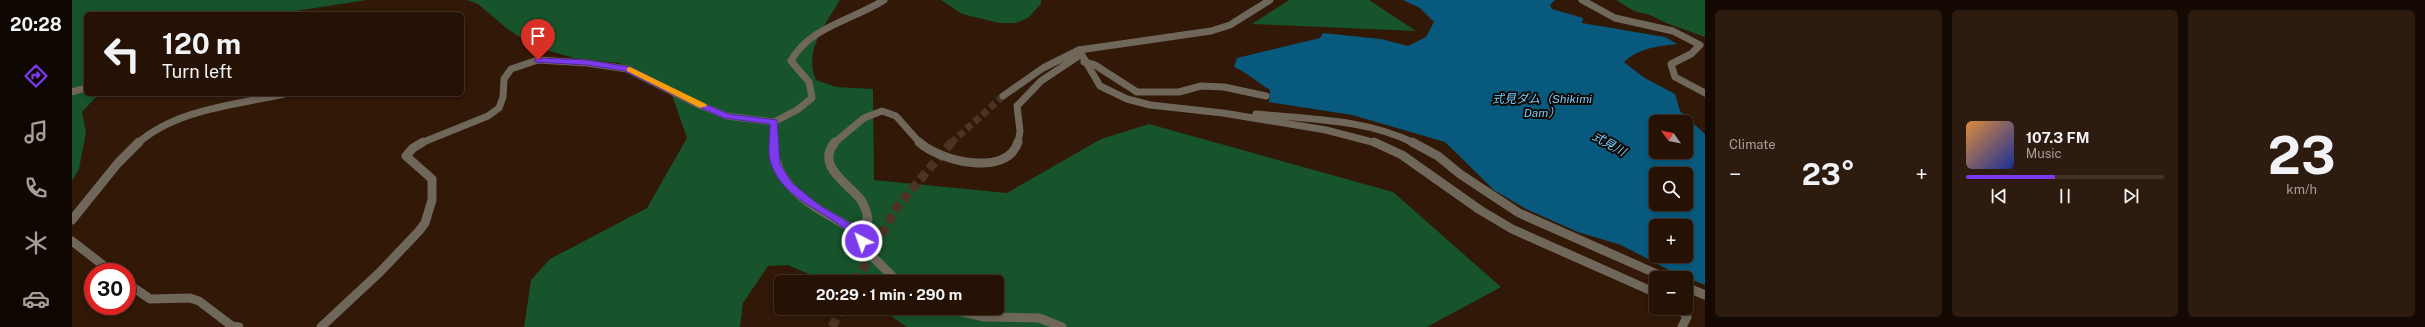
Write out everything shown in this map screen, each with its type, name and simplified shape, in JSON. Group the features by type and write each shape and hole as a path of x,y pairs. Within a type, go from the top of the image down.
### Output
{"street":[{"path":"321,327 408,244 425,223 432,200 432,179 406,156 413,148 432,137 488,116 499,108 503,97 504,79 511,69 538,60 587,63 627,69 697,104 727,116 774,122 797,110 812,98 813,88 808,79 791,61 794,51 803,42 872,9 884,0"},
{"path":"1003,96 1043,68 1081,56 1211,31 1230,25 1270,0"},
{"path":"1582,0 1597,11 1628,22 1657,26 1687,34 1700,44 1691,54 1671,64 1675,77 1705,93"},
{"path":"855,230 868,220 868,211 862,200 838,176 828,162 828,154 832,145 854,125 871,114 882,111 900,119 914,138 953,161 971,164 998,160 1010,153 1019,142 1022,132 1017,106 1041,81 1081,56"},
{"path":"1081,56 1137,92 1179,92 1201,86 1224,87 1266,96"},
{"path":"1081,56 1100,86 1127,99 1150,105 1231,115 1326,130 1374,142 1402,155 1480,210 1512,229 1649,290"},
{"path":"72,92 84,89"},
{"path":"72,220 107,178 118,161 139,141 159,126 176,119 275,96"},
{"path":"1231,115 1292,116 1350,124 1401,137 1438,156 1460,174 1519,213 1650,271"},
{"path":"774,122 775,164 788,185 815,207 855,230 869,253 891,275"},
{"path":"72,241 100,263"},
{"path":"136,289 150,299 190,298 199,301 232,326 239,327"},
{"path":"1693,290 1705,296"},
{"path":"971,315 998,319 1032,316 1062,327"},
{"path":"1682,327 1686,317 1684,315"}],"green space":[{"path":"72,0 367,0 289,12 84,12 84,96 97,96 82,112 86,132 79,169 72,181"},
{"path":"467,0 840,0 823,28 814,48 812,59 813,69 816,80 836,87 873,89 874,180 1007,193 1101,139 1149,124 1393,192 1501,287 1427,327 907,327 889,315 1004,315 1004,275 811,275 788,265 768,266 743,303 740,327 524,327 531,280 550,259 647,208 687,138 672,95 619,63 574,58 533,46 505,27 478,4"},
{"path":"941,0 1041,0 1041,4 1028,18 1016,23 999,23 962,14"},
{"path":"1289,0 1369,0 1416,31 1252,24"},
{"path":"1616,0 1705,0 1705,37 1666,23 1650,15 1634,11"}],"water":[{"name":"式見ダム（Shikimi Dam）","path":"1403,0 1555,0 1550,5 1552,9 1583,18 1582,23 1665,37 1677,44 1642,51 1624,62 1643,77 1675,94 1680,111 1684,115 1649,115 1649,159 1693,159 1693,123 1705,134 1705,285 1693,280 1693,271 1671,271 1656,263 1693,263 1693,219 1649,219 1649,260 1621,245 1578,232 1526,209 1494,190 1445,142 1352,115 1269,102 1270,90 1234,67 1237,58 1320,38 1323,33 1381,39 1408,46 1426,37 1434,22 1420,8"}],"tunnel":[{"path":"952,142 1003,96"},
{"path":"860,275 896,208 952,142"},
{"path":"832,327 838,315"}],"slow traffic":[{"path":"630,70 703,106"}],"route":[{"path":"538,60 587,63 627,69 663,85 697,104 727,116 774,122 775,164 788,185 815,207 855,230 862,241"}],"water label":[{"name":"式見川","path":"1609,144"}]}
